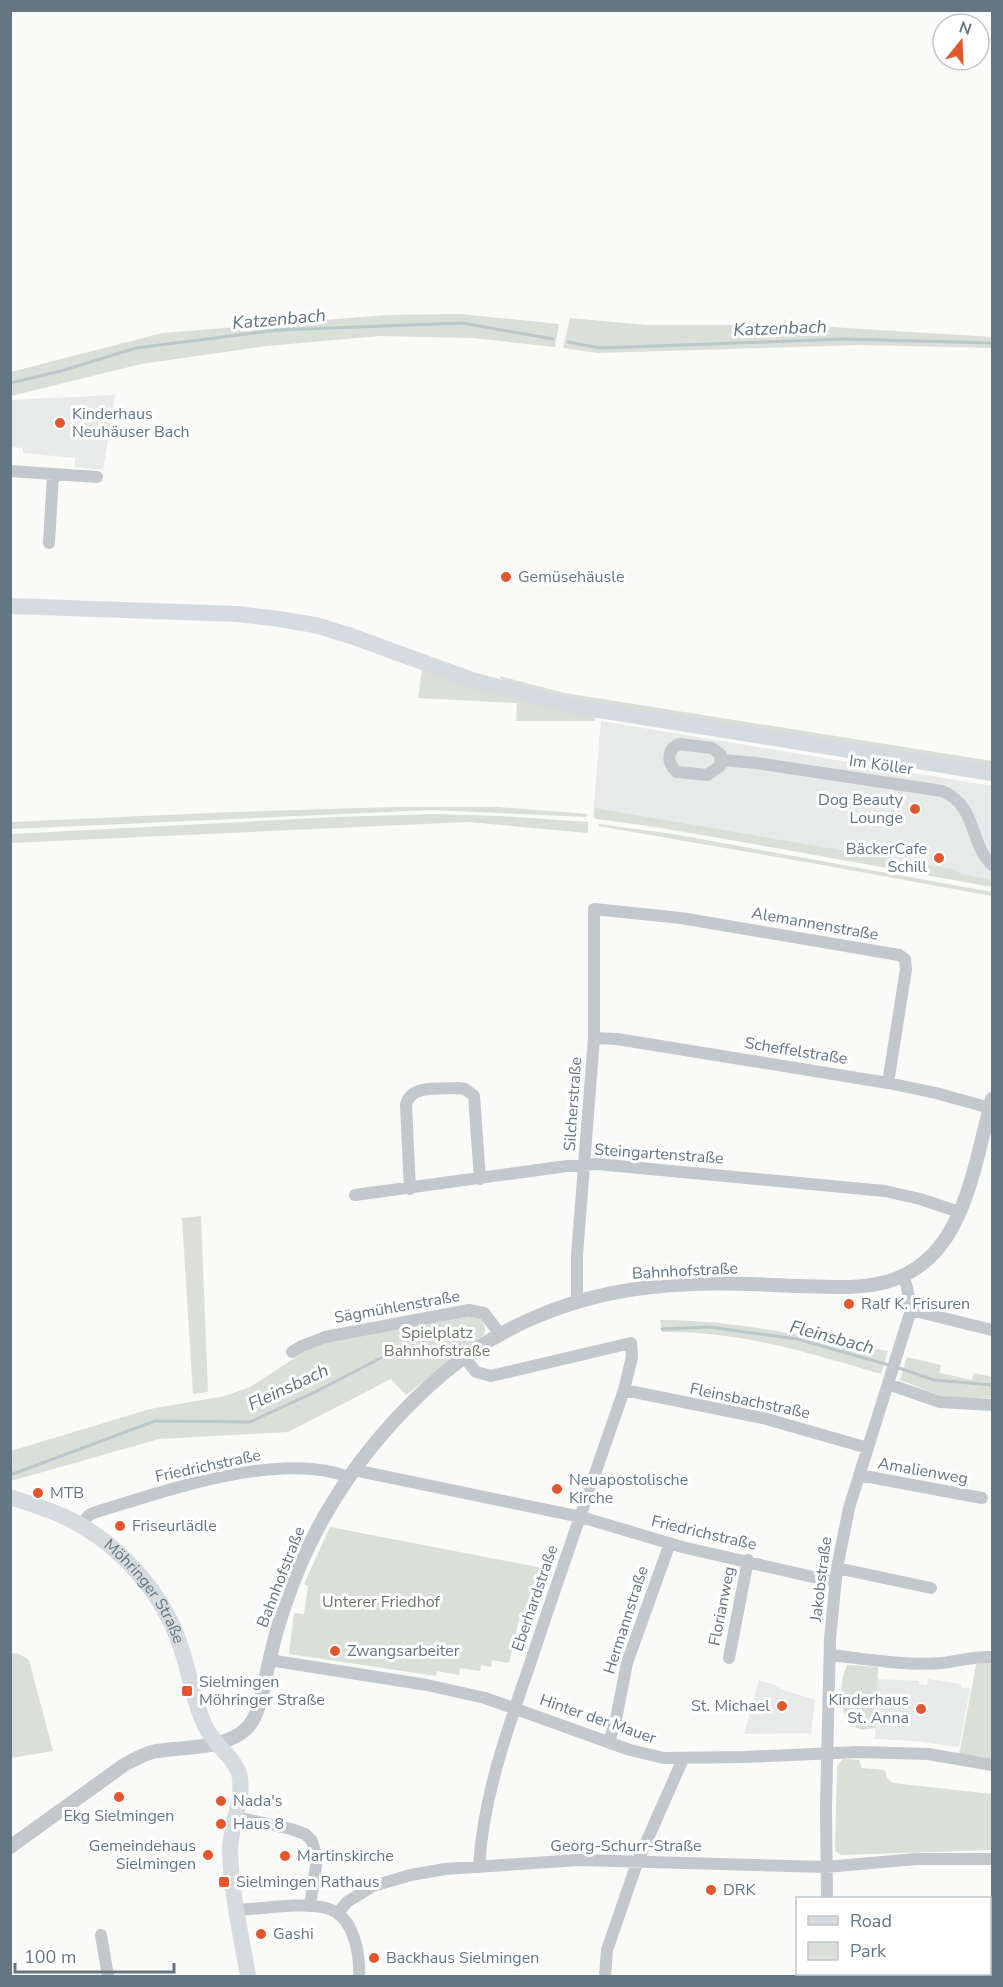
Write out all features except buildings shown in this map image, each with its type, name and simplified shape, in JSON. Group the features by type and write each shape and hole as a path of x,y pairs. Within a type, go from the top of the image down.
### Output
{"main road":[{"path":"10,606 238,614 296,621 351,636 490,686 568,705 993,772"},
{"name":"Möhringer Straße","path":"10,1497 81,1525 104,1541 134,1569 163,1609 178,1638 204,1725 240,1775 240,1794 236,1817"},
{"path":"236,1817 230,1848 248,1977"}],"street":[{"path":"10,471 98,477"},
{"path":"49,543 53,474"},
{"name":"Im Köller","path":"722,760 942,791 954,797 963,806 986,858 993,866"},
{"name":"Silcherstraße","path":"577,1302 577,1255 594,1038 594,909"},
{"name":"Alemannenstraße","path":"594,909 689,919 898,955 905,959 906,969 888,1083"},
{"name":"Scheffelstraße","path":"594,1038 617,1039 888,1083 991,1103"},
{"path":"410,1189 405,1105 407,1099 416,1091 459,1088 465,1089 474,1096 480,1179"},
{"name":"Bahnhofstraße","path":"10,1847 139,1756 215,1743 239,1734 251,1723 257,1710 285,1605 301,1561 319,1522 385,1431 426,1389 464,1358 500,1334 535,1317 577,1302 612,1293 655,1286 705,1284 861,1286 903,1276 933,1254 947,1235 959,1212 991,1103"},
{"name":"Steingartenstraße","path":"356,1195 585,1164 646,1167 885,1191 920,1199 959,1212"},
{"name":"Jakobstraße","path":"827,1897 830,1638 835,1582 849,1508 911,1310 908,1287 903,1276"},
{"name":"Sägmühlenstraße","path":"292,1352 325,1337 469,1310 484,1314 500,1334"},
{"path":"911,1310 993,1330"},
{"name":"Eberhardstraße","path":"464,1358 476,1372 491,1376 631,1343 632,1357 624,1390 515,1707 490,1792 479,1867"},
{"path":"889,1381 940,1402 993,1405"},
{"name":"Fleinsbachstraße","path":"624,1390 763,1418 868,1448"},
{"name":"Friedrichstraße","path":"81,1525 89,1515 96,1512 216,1478 297,1467 352,1474 581,1517 670,1543 835,1582"},
{"name":"Amalienweg","path":"860,1475 982,1498"},
{"name":"Hermannstraße","path":"609,1742 627,1663 670,1543"},
{"name":"Florianweg","path":"729,1658 748,1560"},
{"path":"837,1568 931,1588"},
{"path":"831,1655 917,1663 942,1663 975,1656 993,1658"},
{"name":"Hinter der Mauer","path":"269,1660 428,1685 485,1698 646,1755 683,1759 828,1753 928,1754 993,1765"},
{"path":"605,1977 608,1944 637,1863 683,1759"},
{"path":"236,1817 291,1829 305,1834 312,1841 317,1859 310,1906"},
{"name":"Georg-Schurr-Straße","path":"338,1913 347,1902 359,1894 388,1881 428,1871 579,1860 826,1867 916,1859 993,1859"},
{"path":"237,1910 310,1906 322,1907 338,1913 346,1922 352,1935 357,1951 359,1977"},
{"path":"101,1935 108,1977"}],"shaded area":[{"name":"Kinderhaus Neuhäuser Bach","path":"115,395 103,470 75,467 75,458 23,453 23,448 11,447 11,400"},
{"path":"601,721 992,786 992,884 593,817"},
{"name":"Kinderhaus St. Anna","path":"877,1679 919,1681 919,1684 927,1685 928,1679 961,1684 961,1687 970,1689 959,1747 915,1741 875,1739"},
{"name":"St. Michael","path":"759,1680 815,1700 811,1733 744,1734"}],"green space":[{"path":"460,314 559,324 555,347 472,338 380,336 267,346 141,364 11,396 11,372 162,333 387,315"},
{"path":"570,318 646,325 799,325 992,337 992,348 861,345 598,353 563,348"},
{"path":"422,670 594,714 595,721 516,721 517,703 418,698"},
{"path":"499,676 565,693 992,761 992,765 584,701 504,682"},
{"path":"396,807 497,807 588,814 586,817 430,810 11,829 11,822"},
{"path":"594,808 956,870 961,874 992,880 992,887 660,827 595,819"},
{"path":"435,814 588,822 588,833 468,822 11,843 11,834"},
{"path":"599,824 673,834 992,892 992,896 598,826"},
{"path":"201,1216 208,1392 193,1394 182,1218"},
{"name":"Spielplatz Bahnhofstraße","path":"478,1314 485,1327 484,1335 406,1395 391,1379 288,1432 159,1439 11,1481 11,1451 150,1409 225,1396 250,1387 321,1341"},
{"path":"660,1320 746,1326 888,1351 881,1374 773,1344 718,1335 662,1332"},
{"path":"907,1357 941,1365 940,1373 972,1380 974,1373 992,1377 992,1398 949,1399 900,1380"},
{"name":"Unterer Friedhof","path":"330,1527 553,1570 539,1608 520,1616 509,1663 492,1660 491,1667 481,1665 480,1671 460,1668 459,1675 437,1671 436,1676 289,1654 294,1613 304,1614 308,1586 304,1584"},
{"path":"11,1653 19,1654 29,1660 53,1751 11,1758"},
{"path":"977,1660 992,1661 992,1761 959,1755"},
{"path":"847,1665 878,1667 876,1728 862,1730 848,1724 841,1695 842,1680"},
{"path":"843,1759 859,1760 862,1768 885,1770 887,1778 893,1783 992,1794 992,1850 841,1855 835,1851 837,1766"}],"waterway":[{"name":"Katzenbach","path":"10,383 61,371 136,348 278,330 462,323 553,339"},
{"name":"Katzenbach","path":"568,342 600,348 844,339 992,343"},
{"name":"Fleinsbach","path":"662,1329 709,1327 797,1339 889,1365"},
{"name":"Fleinsbach","path":"10,1475 155,1421 250,1422 315,1392 400,1348"},
{"name":"Fleinsbach","path":"896,1367 934,1380 992,1385"}],"place":[{"name":"Kinderhaus Neuhäuser Bach","path":"60,423"},
{"name":"Gemüsehäusle","path":"506,577"},
{"name":"Dog Beauty Lounge","path":"915,809"},
{"name":"BäckerCafe Schill","path":"939,858"},
{"name":"Ralf K. Frisuren","path":"849,1304"},
{"name":"Neuapostolische Kirche","path":"557,1489"},
{"name":"MTB","path":"38,1493"},
{"name":"Friseurlädle","path":"120,1526"},
{"name":"Zwangsarbeiter","path":"335,1651"},
{"name":"Sielmingen Möhringer Straße","path":"187,1691"},
{"name":"St. Michael","path":"782,1706"},
{"name":"Kinderhaus St. Anna","path":"921,1709"},
{"name":"Ekg Sielmingen","path":"119,1797"},
{"name":"Nada's","path":"221,1801"},
{"name":"Haus 8","path":"221,1824"},
{"name":"Gemeindehaus Sielmingen","path":"208,1855"},
{"name":"Martinskirche","path":"285,1856"},
{"name":"Sielmingen Rathaus","path":"224,1882"},
{"name":"DRK","path":"711,1890"},
{"name":"Gashi","path":"261,1934"},
{"name":"Backhaus Sielmingen","path":"374,1958"}]}
